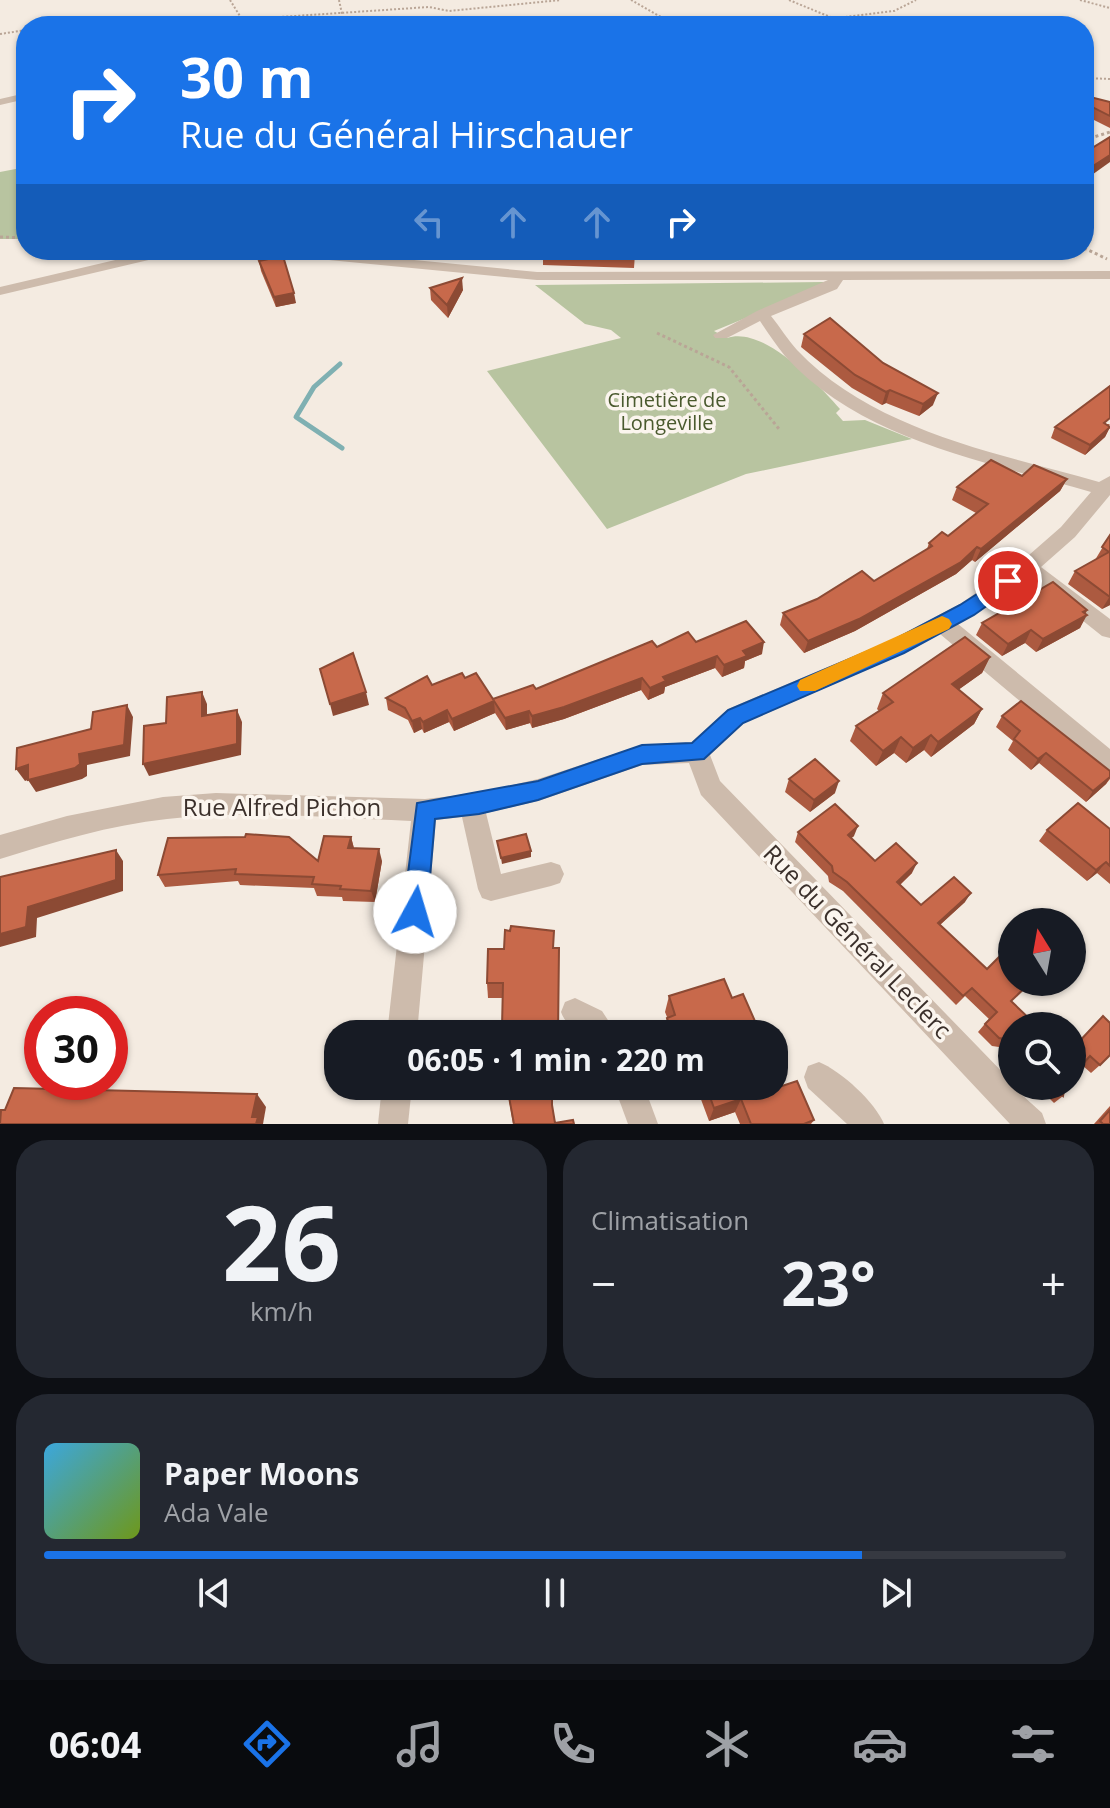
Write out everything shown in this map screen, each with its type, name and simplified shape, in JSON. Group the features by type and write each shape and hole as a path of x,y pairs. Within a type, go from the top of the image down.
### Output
{"street":[{"path":"0,291 124,260"},
{"path":"371,260 537,276 1110,275"},
{"path":"721,335 762,314 832,286 837,277"},
{"path":"697,752 736,716 943,624 1028,567 1068,532 1107,486 908,430 869,411 824,383 792,355 762,314"},
{"path":"1028,567 1110,630"},
{"path":"943,624 1110,763"},
{"name":"Rue Alfred Pichon","path":"0,847 67,827 163,808 216,804 425,810 472,805 538,790 642,755 697,752"},
{"name":"Rue du Général Leclerc","path":"697,752 710,787 1031,1124"},
{"path":"472,805 491,889 551,874"},
{"path":"403,1020 425,810"},
{"path":"575,1012 590,1020"},
{"path":"819,1077 869,1124"},
{"path":"393,1124 396,1100"},
{"path":"634,1100 643,1124"}],"path":[{"path":"339,0 342,14"},
{"path":"314,16 429,7 449,11 561,0"},
{"path":"631,0 659,16"},
{"path":"789,0 829,16"},
{"path":"858,16 894,11 916,0"},
{"path":"1080,0 1110,8"},
{"path":"657,333 729,367 779,429"}],"green space":[{"path":"16,169 16,239 0,239 0,172"},
{"name":"Cimetière de Longeville","path":"823,282 824,286 714,331 727,338 741,336 757,340 789,359 840,409 836,413 843,421 865,420 912,439 746,474 607,529 487,371 621,338 611,330 585,324 535,285"}],"building":[{"path":"1094,98 1110,102 1110,116 1094,108"},
{"path":"1110,137 1110,155 1094,165 1094,147"},
{"path":"284,260 294,293 274,297 259,261"},
{"path":"462,278 447,305 430,288"},
{"path":"830,318 883,363 938,393 923,404 890,390 886,392 855,375 804,334"},
{"path":"1110,386 1110,418 1104,423 1110,427 1090,445 1055,427"},
{"path":"991,460 1022,476 1034,465 1067,479 981,549 977,547 961,562 859,619 808,641 783,613 817,599 862,571 874,581 932,546 929,543 942,532 948,536 988,504 957,487"},
{"path":"1110,535 1110,597 1075,571 1109,552 1102,547"},
{"path":"1053,582 1087,610 1083,612 1087,615 1043,639 1031,630 1008,644 982,623"},
{"path":"746,621 764,642 743,651 747,656 724,665 717,656 663,677 666,681 650,688 642,678 532,716 529,711 505,718 494,701 452,719 447,710 423,722 420,718 412,721 405,708 386,698 427,676 432,685 462,673 465,678 476,673 493,699 533,685 536,689 652,641 657,647 688,632 696,642"},
{"path":"965,637 990,657 952,684 982,709 938,742 931,735 913,748 901,737 883,751 856,726 893,702 883,693"},
{"path":"353,653 366,692 330,704 320,669"},
{"path":"202,692 202,716 237,710 237,744 143,764 144,726 166,723 167,697"},
{"path":"1021,701 1110,771 1110,777 1093,791 1046,753 1038,759 1014,739 1020,731 1002,716"},
{"path":"127,705 124,745 79,754 80,764 75,768 28,780 28,765 16,769 17,748 91,729 93,712"},
{"path":"815,759 839,781 814,800 789,779"},
{"path":"1078,803 1110,829 1110,866 1106,862 1096,870 1047,830"},
{"path":"835,804 858,826 848,835 875,861 896,843 917,863 897,882 921,905 954,877 971,893 938,923 987,969 998,958 998,996 1016,996 1011,1001 1022,1012 998,1012 998,1037 985,1024 997,1012 972,988 963,996 847,882 833,872 832,866 798,832"},
{"path":"246,834 289,837 318,861 324,836 351,837 348,848 379,849 371,891 312,884 314,877 235,874 236,869 158,875 168,838 245,837"},
{"path":"526,834 531,851 501,858 497,841"},
{"path":"116,850 116,880 28,907 26,927 0,934 0,877"},
{"path":"511,926 554,931 553,948 559,948 558,1020 502,1020 503,983 487,983 488,949 504,949 505,930 510,931"},
{"path":"724,979 732,998 743,994 754,1020 668,1020 675,1015 669,996"},
{"path":"1103,1016 1110,1023 1110,1055 1100,1065 1090,1056 1086,1060 1086,1034"},
{"path":"797,1081 814,1120 804,1124 751,1124 741,1100 788,1100 788,1084"},
{"path":"14,1088 24,1088 24,1100 128,1100 128,1091 257,1094 252,1117 258,1117 256,1124 0,1124 1,1110 5,1110"},
{"path":"510,1100 552,1100 555,1123 573,1120 574,1124 514,1124"},
{"path":"711,1100 738,1100 714,1108"},
{"path":"1110,1110 1110,1124 1103,1124 1100,1121"}],"waterway":[{"path":"340,364 314,387 296,417 342,448"}],"slow traffic":[{"path":"808,686 942,624"}],"route":[{"path":"415,912 425,810 479,804 538,790 642,755 697,752 736,716 897,647 967,610 1008,581"}]}
